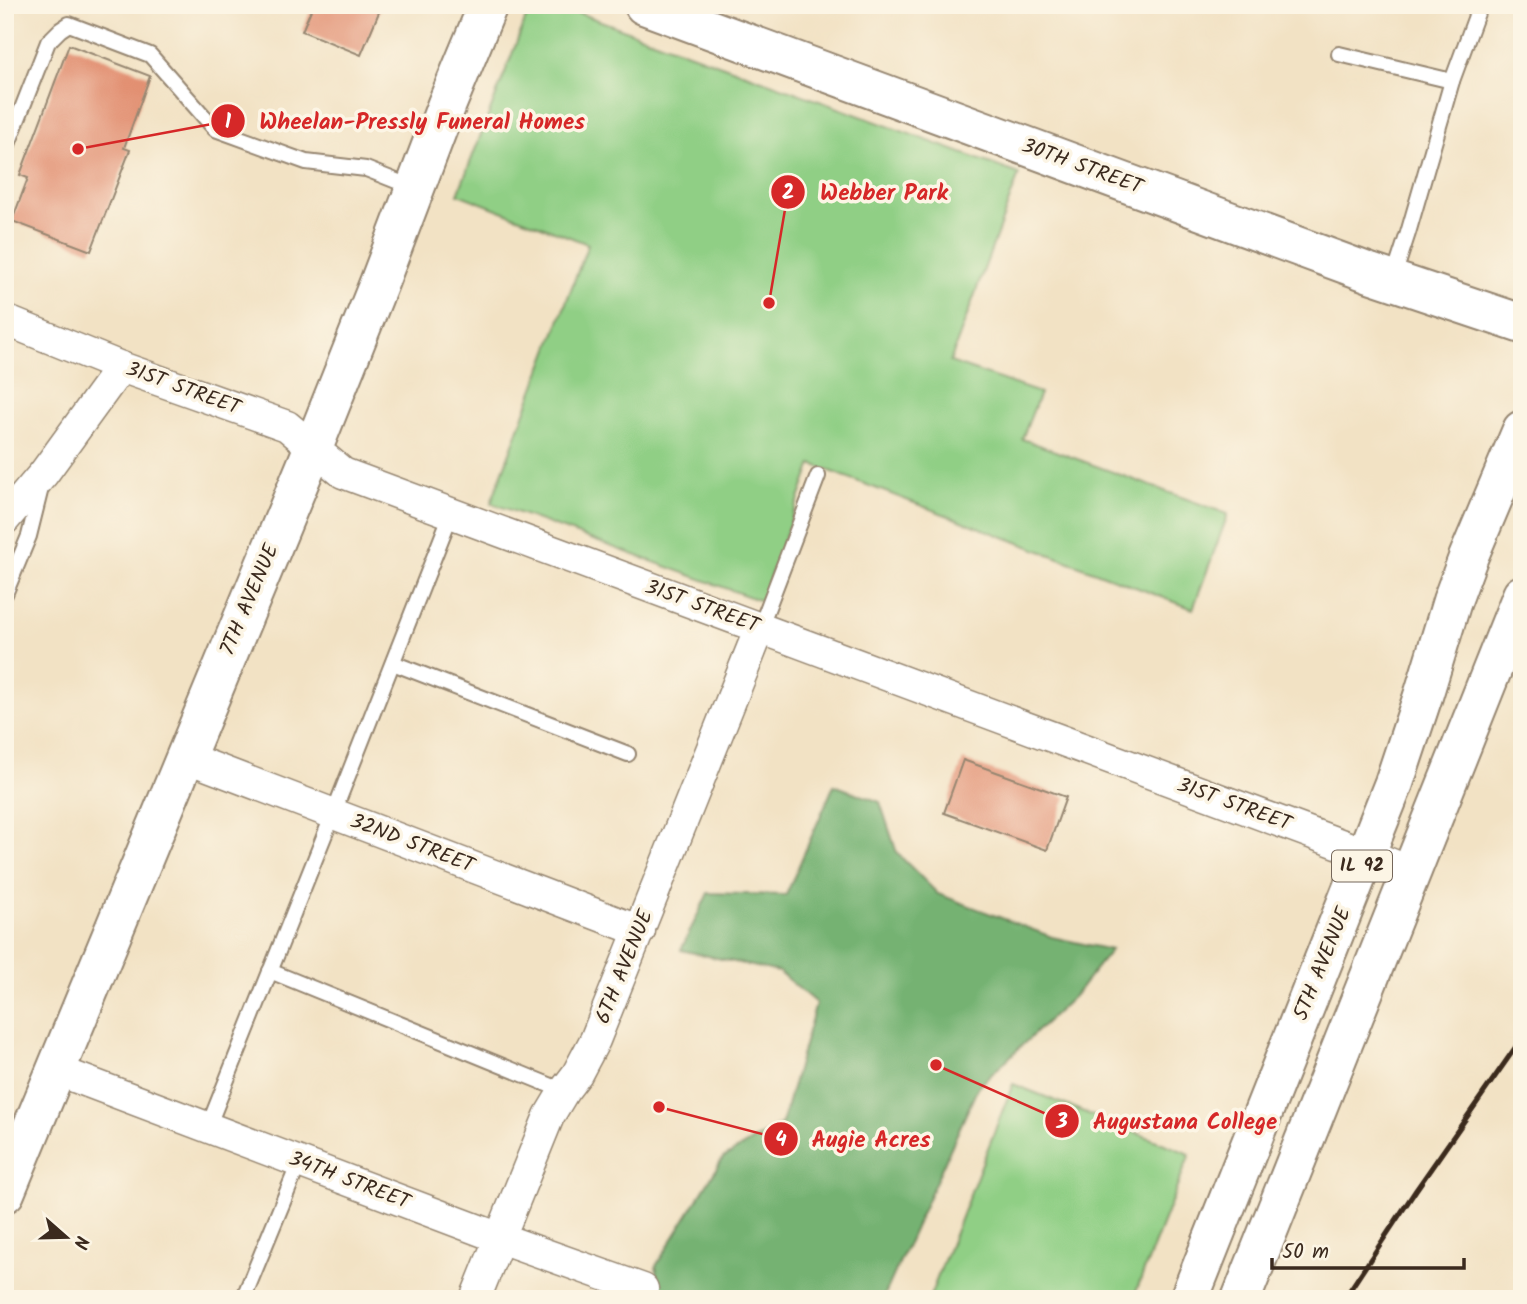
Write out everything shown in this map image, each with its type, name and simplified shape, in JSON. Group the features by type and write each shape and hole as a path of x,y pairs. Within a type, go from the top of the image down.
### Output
{"street":[{"name":"7TH AVENUE","path":"5,1193 313,449 488,5"},
{"name":"30TH STREET","path":"644,5 1370,273 1522,324"},
{"name":"31ST STREET","path":"5,320 121,367 287,426 343,473 1412,872"},
{"path":"5,519 44,473 121,367"},
{"name":"5TH AVENUE","path":"1189,1299 1367,854 1411,735 1452,601 1522,430"},
{"name":"IL 92","path":"1241,1299 1522,595"},
{"name":"6TH AVENUE","path":"475,1299 549,1116 577,1074 595,1040 760,628"},
{"name":"32ND STREET","path":"184,757 640,931"},
{"name":"34TH STREET","path":"55,1070 500,1238 643,1289"}],"lane":[{"path":"1393,280 1452,81 1480,5"},
{"path":"5,152 48,42 69,24 150,55 215,129 306,162 366,169 415,189"},
{"path":"1339,54 1452,81"},
{"path":"5,594 29,536 44,473"},
{"path":"760,628 818,476"},
{"path":"208,1127 451,514"},
{"path":"393,663 628,754"},
{"path":"270,971 564,1091"},
{"path":"243,1299 299,1163"}],"green space":[{"path":"531,5 557,5 1019,174 950,362 1040,393 1022,439 1228,514 1193,609 812,464 761,601 491,503 588,244 458,194"},
{"path":"834,785 880,802 897,853 938,894 1052,937 1111,950 1074,996 978,1087 883,1299 662,1299 656,1266 723,1158 782,1123 816,1003 779,972 681,950 708,893 786,895"},
{"path":"1013,1084 1190,1154 1133,1299 929,1299"}],"building":[{"path":"313,5 382,5 361,55 302,31"},
{"path":"69,45 150,76 124,148 130,150 91,251 12,221 28,178 20,175"},
{"path":"963,760 1066,797 1047,850 944,813"}],"railway":[{"path":"1344,1299 1522,1038"}],"place":[{"name":"Wheelan-Pressly Funeral Homes","path":"78,149"},
{"name":"Webber Park","path":"769,303"},
{"name":"Augustana College","path":"936,1065"},
{"name":"Augie Acres","path":"659,1107"}]}
